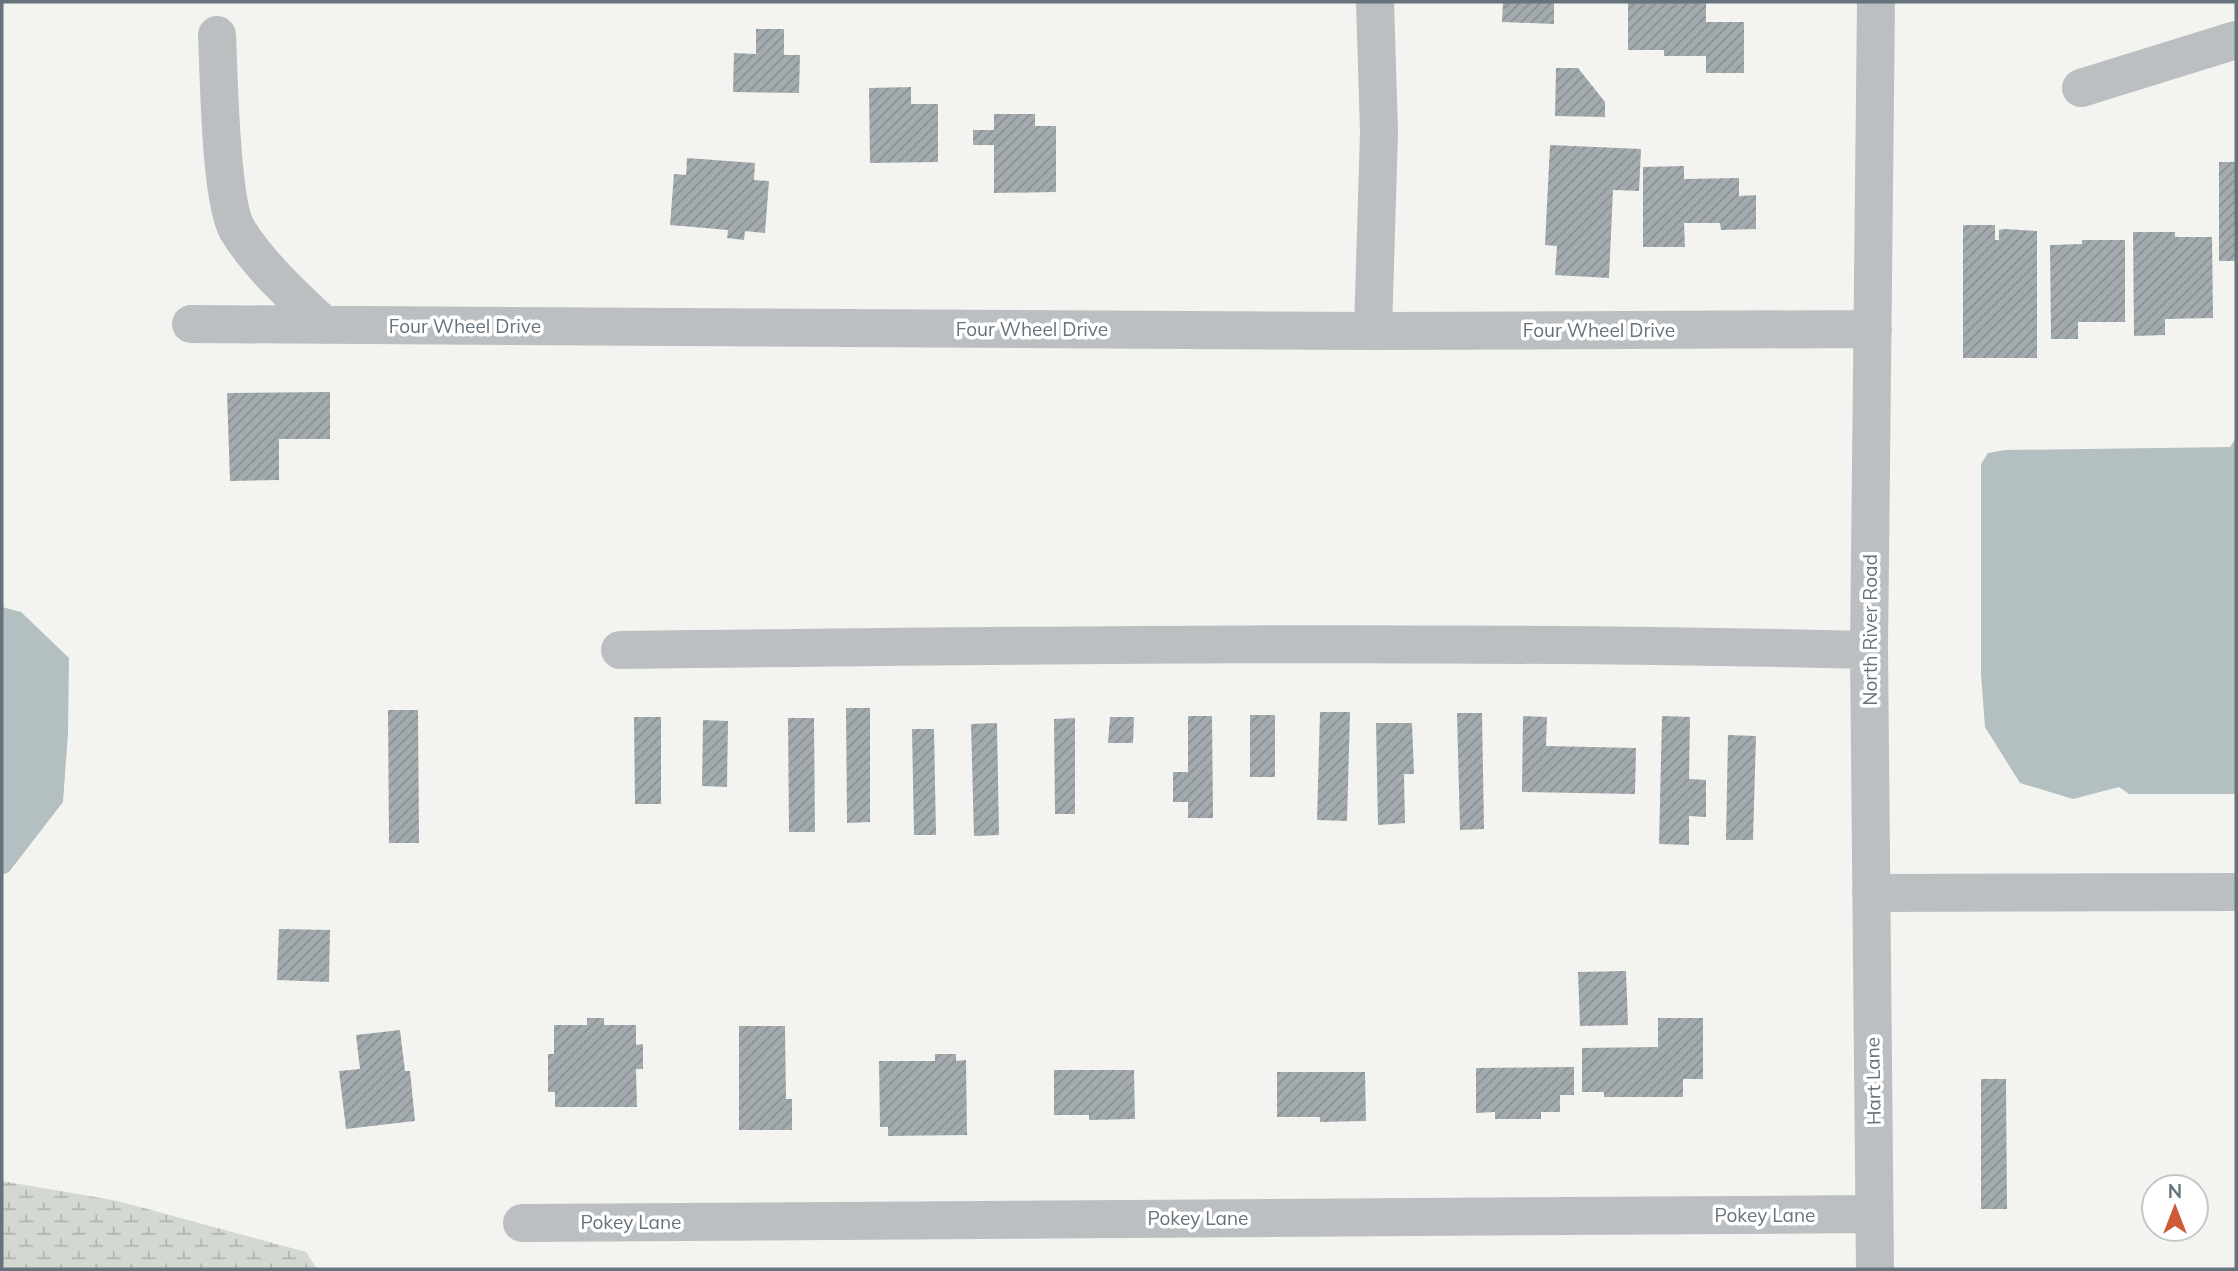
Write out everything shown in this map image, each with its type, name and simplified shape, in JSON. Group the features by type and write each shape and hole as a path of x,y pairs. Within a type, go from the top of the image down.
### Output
{"street":[{"path":"1373,331 1379,132 1375,2"},
{"name":"North River Road","path":"1871,893 1869,650 1876,2"},
{"path":"217,35 226,178 236,229 287,291 324,325"},
{"path":"2081,88 2236,40"},
{"name":"Four Wheel Drive","path":"191,324 1373,331 1873,329"},
{"path":"620,650 1246,644 1695,646 1869,650"},
{"path":"1871,893 2236,892"},
{"name":"Hart Lane","path":"1871,893 1875,1269"},
{"name":"Pokey Lane","path":"522,1223 1874,1214"}],"green space":[{"path":"2,1181 118,1201 306,1252 317,1269 2,1269"}],"shaded area":[{"path":"2236,438 2236,794 2129,794 2119,787 2073,799 2020,783 1985,727 1981,674 1981,464 1988,453 2005,450 2230,447"},
{"path":"2,607 21,612 69,658 68,733 63,802 9,872 2,875"}],"building":[{"path":"1503,2 1554,2 1554,24 1502,22"},
{"path":"1628,2 1706,2 1706,22 1744,22 1744,73 1706,73 1706,56 1664,56 1664,50 1628,50"},
{"path":"756,29 784,29 784,55 800,55 799,93 733,92 734,53 756,54"},
{"path":"1556,68 1578,68 1605,102 1605,117 1555,116"},
{"path":"911,87 911,104 938,104 938,162 870,163 869,88"},
{"path":"994,114 1035,114 1035,126 1056,126 1056,192 994,193 994,145 973,145 973,130 994,130"},
{"path":"1550,145 1641,149 1639,191 1613,190 1609,278 1555,275 1557,246 1545,245"},
{"path":"687,158 755,163 754,180 769,181 765,233 745,231 744,240 727,238 728,230 670,225 674,174 686,175"},
{"path":"2219,162 2236,162 2236,261 2219,261"},
{"path":"1684,166 1684,179 1739,178 1739,196 1756,195 1756,229 1721,230 1720,223 1684,223 1685,247 1643,247 1643,167"},
{"path":"1963,225 1995,225 1995,240 1999,240 1999,230 2037,231 2037,358 1963,358"},
{"path":"2133,232 2175,232 2175,237 2212,237 2213,318 2165,319 2165,335 2134,336"},
{"path":"2082,240 2125,240 2125,322 2078,322 2078,339 2051,339 2050,245 2082,244"},
{"path":"330,392 330,439 279,439 279,480 230,481 227,393"},
{"path":"846,708 870,708 870,822 847,823"},
{"path":"388,710 418,710 419,843 389,843"},
{"path":"1320,712 1350,712 1347,821 1317,820"},
{"path":"1457,713 1482,713 1484,829 1460,830"},
{"path":"1250,715 1275,715 1275,777 1250,777"},
{"path":"1188,716 1212,716 1213,818 1188,818 1188,802 1173,802 1173,772 1188,772"},
{"path":"1523,716 1547,717 1546,746 1636,748 1635,794 1522,792"},
{"path":"1662,716 1690,717 1689,779 1706,780 1706,817 1689,816 1689,845 1659,844"},
{"path":"634,717 661,717 661,804 635,804"},
{"path":"1110,717 1134,717 1133,743 1108,743"},
{"path":"788,718 814,718 815,832 789,832"},
{"path":"1075,718 1075,814 1055,814 1054,719"},
{"path":"703,720 728,721 727,787 702,786"},
{"path":"997,723 999,835 974,836 971,724"},
{"path":"1376,723 1412,723 1414,774 1404,774 1405,823 1378,825"},
{"path":"912,729 934,729 936,835 914,835"},
{"path":"1728,735 1756,736 1753,840 1726,840"},
{"path":"279,929 330,930 329,982 277,980"},
{"path":"1626,971 1628,1025 1580,1026 1578,972"},
{"path":"587,1018 604,1018 604,1025 636,1025 636,1045 643,1044 643,1069 636,1069 637,1107 555,1107 555,1092 548,1092 548,1054 554,1054 554,1025 587,1025"},
{"path":"1658,1018 1703,1018 1703,1079 1683,1079 1683,1097 1604,1097 1604,1092 1582,1092 1582,1048 1658,1047"},
{"path":"739,1026 785,1026 786,1099 792,1099 792,1130 739,1130"},
{"path":"400,1030 405,1071 410,1071 415,1121 346,1129 339,1071 360,1069 356,1035"},
{"path":"935,1054 956,1054 956,1061 966,1060 967,1135 888,1136 888,1127 880,1127 879,1061 935,1061"},
{"path":"1574,1067 1574,1095 1560,1095 1560,1112 1541,1112 1541,1119 1495,1119 1495,1112 1476,1113 1476,1068"},
{"path":"1054,1070 1134,1070 1135,1119 1089,1120 1089,1115 1054,1115"},
{"path":"1277,1072 1365,1072 1366,1121 1320,1122 1320,1117 1277,1117"},
{"path":"1981,1079 2006,1079 2007,1209 1981,1209"}]}
